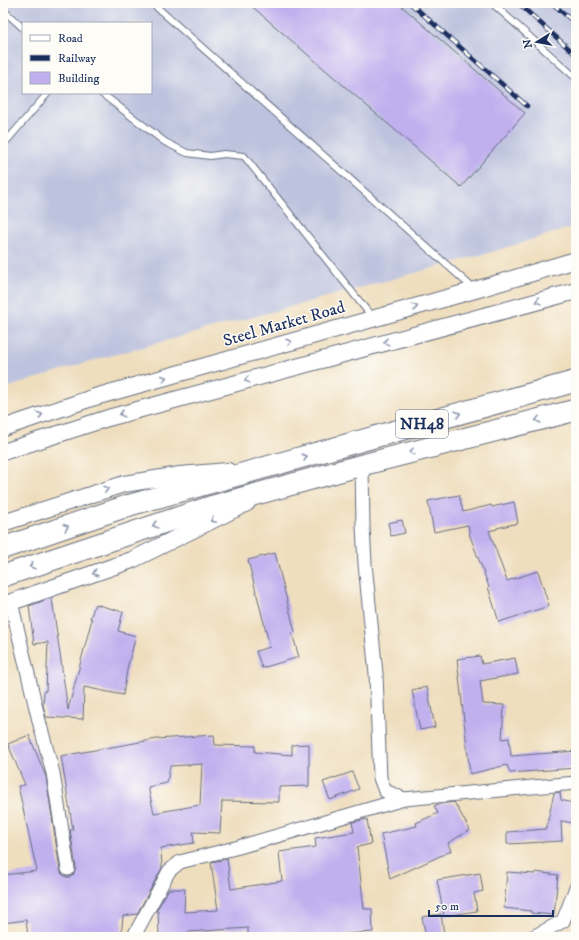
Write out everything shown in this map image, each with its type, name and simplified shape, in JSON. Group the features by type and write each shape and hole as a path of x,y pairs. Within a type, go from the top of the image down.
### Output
{"highway":[{"name":"NH48","path":"3,548 130,505 576,381"},
{"name":"NH48","path":"3,576 213,506 362,465 576,410"}],"street":[{"name":"Steel Market Road","path":"3,428 95,397 576,260"},
{"path":"3,452 108,418 576,291"},
{"path":"362,465 365,564 376,674 380,778 385,791 404,799"},
{"path":"3,523 124,484 180,475 268,467"},
{"path":"68,869 53,773 7,604 132,560 273,489"},
{"path":"134,937 169,871 180,862 239,847 404,799 576,783"},
{"path":"533,937 563,921 576,888"}],"lane":[{"path":"152,3 475,290"},
{"path":"492,3 576,78"},
{"path":"3,10 22,27"},
{"path":"3,145 47,94"},
{"path":"102,94 165,142 188,153 210,156 224,154 244,156 373,319"}],"shaded area":[{"path":"3,3 576,3 576,226 488,253 84,363 3,389"}],"building":[{"path":"248,3 398,3 525,113 461,187"},
{"path":"459,495 463,512 491,505 492,507 514,502 518,523 489,531 507,581 538,571 549,606 499,622 489,587 470,536 468,525 434,532 428,501"},
{"path":"402,520 405,533 391,536 388,523"},
{"path":"275,553 295,632 292,633 299,657 262,668 256,651 270,647 248,560"},
{"path":"52,599 68,710 95,604 123,612 118,631 136,636 128,665 123,695 84,687 83,719 46,717 43,705 44,691 46,691 48,642 34,644 29,606"},
{"path":"480,656 482,664 515,658 518,674 480,681 483,704 504,705 502,739 509,738 511,756 576,751 576,768 510,773 507,765 470,774 457,659"},
{"path":"427,687 435,727 420,730 412,690"},
{"path":"29,735 46,777 60,870 66,877 73,875 76,868 70,830 73,830 61,756 157,739 214,735 215,745 255,746 255,752 292,755 292,745 309,744 309,786 279,787 279,802 222,801 220,833 193,832 194,843 161,848 162,868 137,914 123,916 121,937 28,937 26,920 3,923 3,875 37,871 18,786 25,785 8,744","holes":["202,764 200,805 154,813 148,787 167,783 170,766"]},
{"path":"352,772 359,789 330,800 323,782"},
{"path":"560,792 561,800 576,804 573,823 561,821 562,841 507,844 507,832 546,829 554,793"},
{"path":"454,802 470,830 448,843 451,851 390,879 381,834 417,826 416,823 438,813 434,806"},
{"path":"367,819 371,844 357,847 364,909 372,909 373,932 345,934 345,937 248,937 248,928 188,932 188,937 159,937 158,911 156,911 169,889 185,889 184,912 218,910 211,862 227,859 231,889 282,881 279,852 316,847 315,838 354,832 352,822"},
{"path":"507,872 535,874 535,872 558,875 554,915 531,913 531,911 504,908"},
{"path":"480,873 483,891 474,893 477,911 444,916 437,880"},
{"path":"441,914 444,934 426,937 422,917"}],"railway":[{"path":"410,3 527,106"},
{"path":"518,3 576,55"},
{"path":"552,3 576,24"}]}
